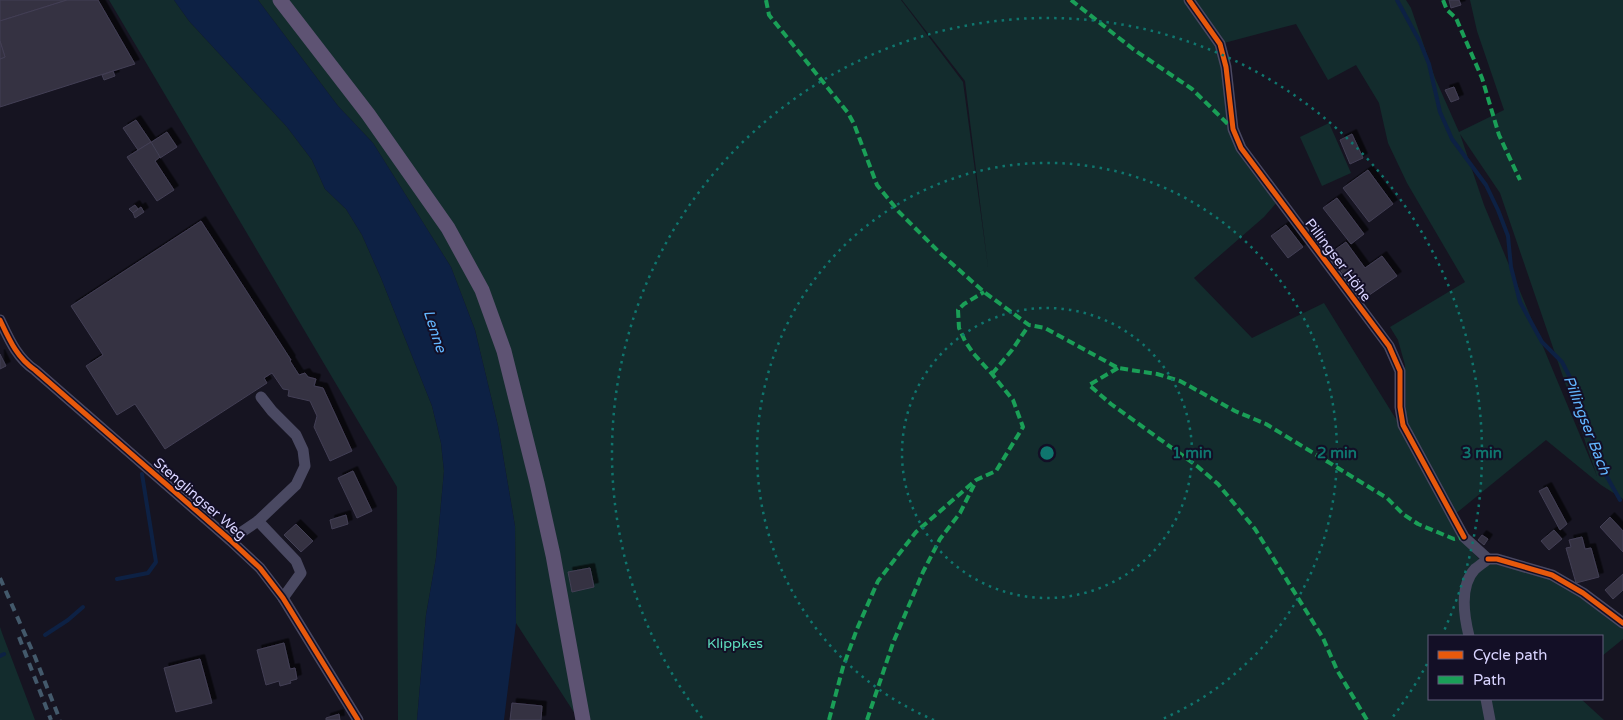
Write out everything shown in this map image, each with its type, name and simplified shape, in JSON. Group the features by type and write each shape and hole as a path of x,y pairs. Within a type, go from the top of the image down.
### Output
{"main road":[{"path":"280,0 368,114 448,228 482,290 504,351 539,492 562,601 583,720"}],"street":[{"name":"Pillingser Höhe","path":"1189,0 1220,44 1226,67 1233,129 1241,148 1389,346 1400,371 1400,407 1403,425 1464,537 1488,559"},
{"name":"Stenglingser Weg","path":"0,320 10,341 24,363 260,568 283,598 358,720"},
{"path":"230,540 258,521 296,485 305,466 303,450 296,435 261,397"},
{"path":"258,521 296,561 301,573 283,598"},
{"path":"1469,635 1465,608 1466,586 1474,570 1488,559 1497,559 1552,575 1583,593 1623,623"},
{"path":"1486,700 1490,720"}],"green space":[{"path":"109,0 174,0 189,21 287,127 312,160 325,189 346,209 362,235 381,278 432,406 441,443 444,471 436,558 426,615 417,720 398,720 397,487"},
{"name":"Klippkes","path":"258,0 901,0 963,82 988,267 965,81 902,0 1187,0 1217,44 1231,129 1278,201 1264,217 1194,278 1252,338 1324,303 1399,424 1462,541 1481,561 1548,577 1583,597 1623,628 1623,639 1603,655 1603,635 1428,635 1428,700 1582,700 1604,720 579,720 516,623 515,526 498,426 475,330 451,267 373,143 338,106"},
{"path":"1194,0 1406,0 1411,8 1435,78 1459,132 1504,110 1477,31 1470,0 1623,0 1623,499 1601,485 1546,440 1454,515 1406,425 1405,365 1398,340 1390,327 1465,282 1407,183 1388,143 1379,103 1356,65 1328,80 1296,24 1224,43","holes":["1460,134 1500,193 1597,476 1484,205"]},
{"path":"1329,123 1351,173 1322,186 1300,137"},
{"path":"0,627 2,633 35,720 0,720"}],"water":[{"name":"Lenne","path":"174,0 258,0 338,106 373,143 451,267 475,330 498,426 515,526 516,623 504,720 417,720 426,615 436,558 444,471 441,443 432,406 381,278 362,235 346,209 325,189 312,160 287,127 189,21"}],"building":[{"path":"0,0 67,0 0,21"},
{"path":"67,0 98,0 135,64 0,107 0,59 5,57 0,41 0,21"},
{"path":"1449,0 1459,0 1461,5 1451,8"},
{"path":"0,41 5,57 0,59"},
{"path":"113,71 115,76 104,80 102,75"},
{"path":"1454,87 1459,99 1451,102 1445,90"},
{"path":"136,120 151,142 138,150 123,128"},
{"path":"167,132 177,147 160,158 150,143"},
{"path":"1352,134 1363,158 1350,164 1340,140"},
{"path":"151,142 160,157 155,161 174,190 157,201 127,157"},
{"path":"1368,170 1393,204 1369,222 1343,188"},
{"path":"1337,198 1364,234 1351,244 1323,208"},
{"path":"135,205 138,209 133,213 129,209"},
{"path":"141,207 144,212 135,218 133,213"},
{"path":"201,221 299,375 305,373 308,377 316,379 314,386 323,388 352,451 330,461 314,427 317,416 310,401 288,396 289,390 283,389 272,373 264,378 267,383 165,449 135,404 117,415 86,366 103,355 71,306"},
{"path":"1286,225 1303,247 1288,258 1271,236"},
{"path":"1346,242 1365,268 1382,256 1397,276 1362,300 1329,254"},
{"path":"0,354 6,366 0,369"},
{"path":"353,471 372,511 357,518 338,478"},
{"path":"1547,487 1567,524 1560,530 1539,491"},
{"path":"346,515 348,524 332,529 330,520"},
{"path":"1610,517 1623,531 1623,552 1600,527"},
{"path":"296,524 313,541 301,552 284,535"},
{"path":"1554,530 1562,539 1549,550 1541,541"},
{"path":"1482,535 1488,539 1484,545 1478,540"},
{"path":"1582,537 1585,549 1591,548 1599,577 1576,583 1566,548 1571,547 1569,540"},
{"path":"590,568 594,587 572,592 568,572"},
{"path":"1623,574 1623,590 1613,599 1605,590"},
{"path":"284,643 290,669 295,668 297,679 280,686 279,681 266,685 257,650"},
{"path":"200,659 212,703 176,712 164,668"},
{"path":"512,703 542,706 541,720 510,720"},
{"path":"339,714 340,720 326,720 326,718"}],"waterway":[{"name":"Pillingser Bach","path":"1397,0 1420,42 1429,64 1440,112 1452,139 1486,185 1498,210 1508,236 1511,267 1520,302 1542,342 1562,362 1574,385 1602,468 1620,500"},
{"path":"117,579 148,573 156,562 142,474"},
{"path":"45,635 68,620 83,607"},
{"path":"0,656 4,654"}],"railway":[{"path":"0,578 60,720"},
{"path":"19,637 51,720"}],"marked path":[{"path":"766,0 769,15 848,113 877,185 899,212 940,253 984,292 1029,325 1045,328 1118,368 1157,374 1180,381 1235,411 1266,424 1387,498 1403,514 1418,524 1454,539 1464,537"},
{"path":"1071,0 1133,49 1192,89 1233,129"},
{"path":"1443,0 1447,10 1456,18 1482,78 1499,135 1520,180"},
{"path":"829,720 843,667 878,581 916,532 976,480 996,471 1023,427 1013,400 973,353 959,328 958,310 964,304 984,292"},
{"path":"992,374 1029,325"},
{"path":"1118,368 1089,385 1111,404 1197,466 1218,484 1255,529 1323,638 1337,670 1367,720"},
{"path":"867,720 893,643 923,572 940,539 960,513 974,485"}],"cycle path":[{"path":"1189,0 1220,44 1226,67 1233,129 1241,148 1389,346 1400,371 1400,407 1403,425 1464,537"},
{"path":"0,320 14,348 23,360 260,568 283,598 358,720"},
{"path":"1488,559 1497,559 1552,575 1583,593 1623,623"}]}
